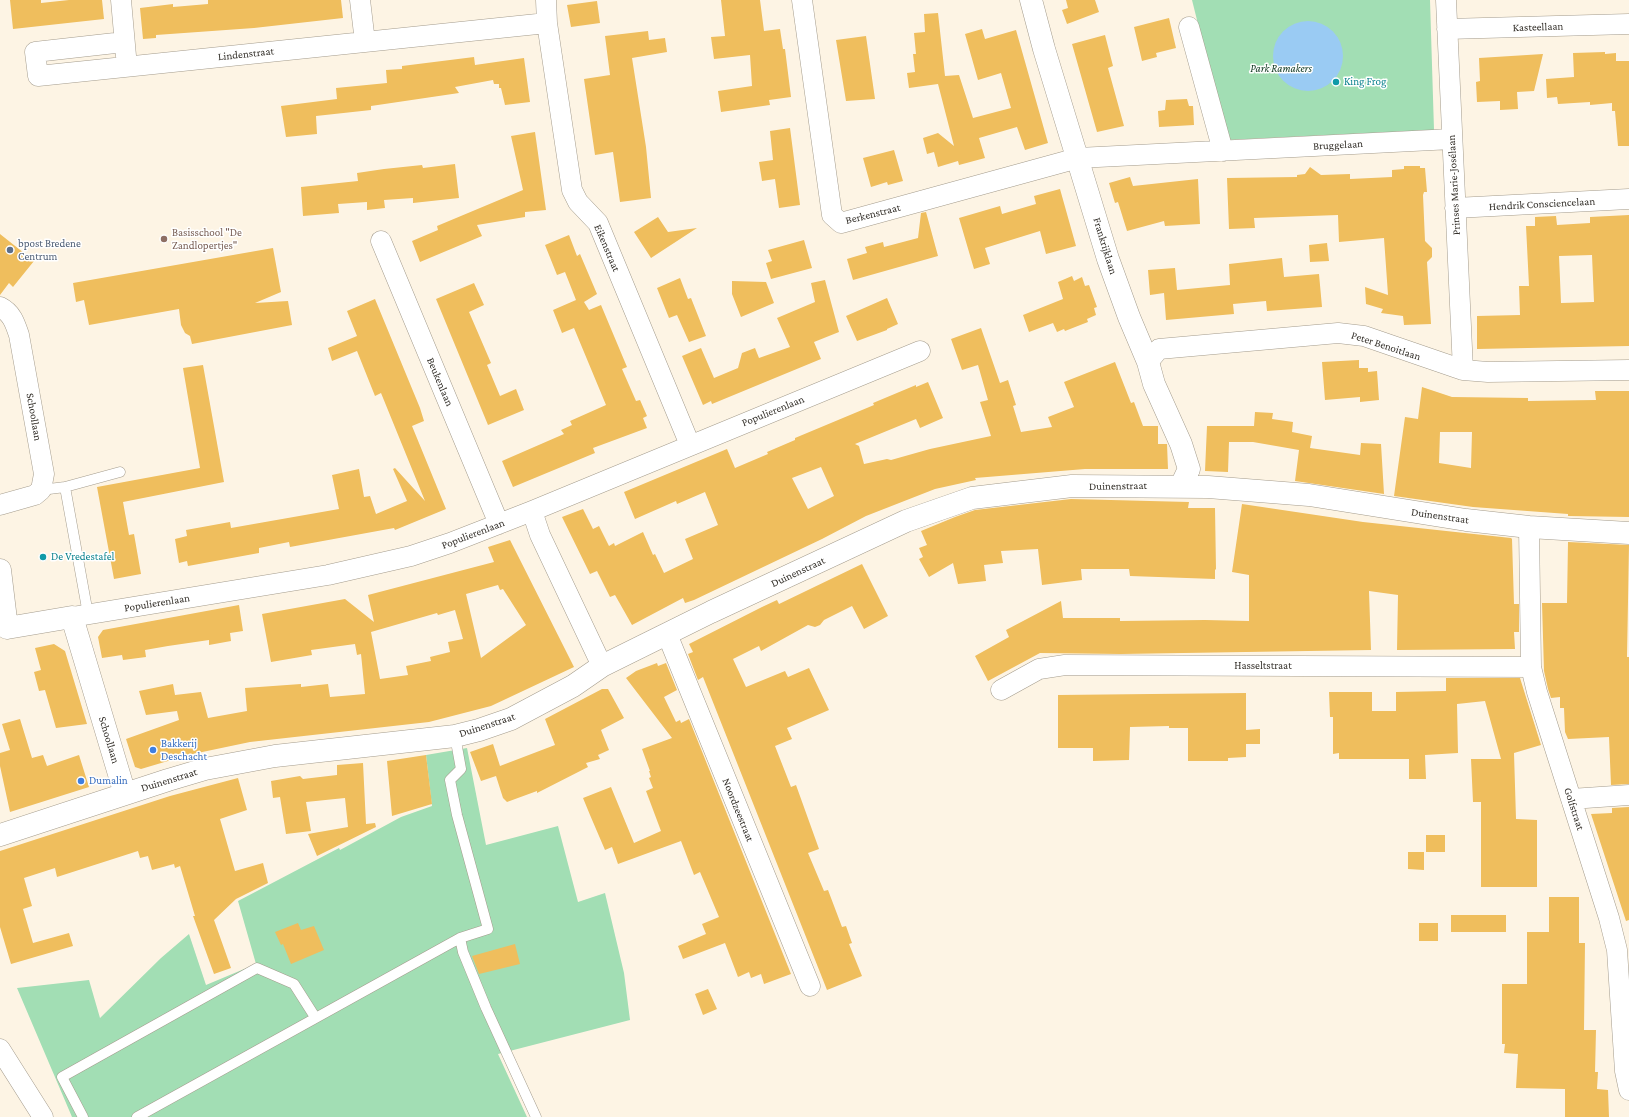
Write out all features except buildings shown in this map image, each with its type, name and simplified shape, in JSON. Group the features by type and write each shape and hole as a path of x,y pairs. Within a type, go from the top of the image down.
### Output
{"street":[{"path":"121,0 127,67"},
{"path":"360,0 365,42"},
{"path":"546,0 547,23"},
{"name":"Berkenstraat","path":"802,0 832,215 841,223 1078,158"},
{"name":"Frankrijklaan","path":"1032,0 1044,49 1110,266 1148,362 1154,384 1181,444 1189,469 1181,486"},
{"name":"Prinses Marie-Josélaan","path":"1446,0 1463,370"},
{"name":"Lindenstraat","path":"124,42 35,52 38,76 547,23"},
{"name":"Eikenstraat","path":"547,23 572,190 578,202 598,223 690,445"},
{"name":"Kasteellaan","path":"1447,29 1629,24"},
{"path":"1189,27 1223,151"},
{"name":"Bruggelaan","path":"1078,158 1452,139"},
{"name":"Hendrik Consciencelaan","path":"1455,208 1629,199"},
{"name":"Beukenlaan","path":"381,241 499,524"},
{"name":"Schoollaan","path":"0,307 6,310 15,321 19,335 44,474 42,490"},
{"name":"Peter Benoitlaan","path":"1148,362 1158,349 1346,333 1364,336 1463,370 1488,372 1629,370"},
{"name":"Populierenlaan","path":"3,629 328,575 411,556 450,543 532,511 920,351"},
{"name":"Duinenstraat","path":"0,835 205,769 275,756 454,736 479,730 511,719 573,686 602,666 667,634 898,524 972,498 1072,486 1181,486 1309,495 1458,519 1529,527 1629,533"},
{"path":"0,505 35,495 42,490"},
{"path":"532,511 540,535 602,666"},
{"name":"Golfstraat","path":"1529,527 1531,667 1537,692 1609,918 1617,950 1625,1071 1629,1090"},
{"path":"0,570 3,629"},
{"name":"Schoollaan","path":"80,616 125,794"},
{"name":"Noordzeestraat","path":"667,634 810,986"},
{"name":"Hasseltstraat","path":"1001,690 1039,669 1066,665 1531,667"},
{"path":"1572,799 1629,795"},
{"path":"0,1048 43,1117"}],"lane":[{"path":"42,490 65,487 120,472"},
{"path":"65,487 80,616"},
{"path":"137,1117 460,938 488,929 457,815 450,780 461,769 454,736"},
{"path":"460,938 463,952 486,1008 536,1117"},
{"path":"83,1117 62,1078 257,968 294,984 315,1017"}],"green space":[{"name":"Park Ramakers","path":"1192,0 1430,0 1434,130 1227,140"},
{"path":"467,748 486,845 558,826 578,902 605,893 624,973 630,1020 498,1054 527,1117 72,1117 17,988 89,980 100,1018 161,958 189,934 206,985 256,964 238,901 339,848 340,850 401,817 432,806 426,755"}],"water":[{"path":"1308,21 1321,24 1333,31 1340,43 1343,56 1340,69 1333,81 1321,88 1308,91 1295,88 1283,81 1276,69 1273,56 1276,43 1283,31 1295,24"}],"place":[{"name":"King Frog","path":"1336,82"},
{"name":"Basisschool \"De Zandlopertjes\"","path":"164,239"},
{"name":"bpost Bredene Centrum","path":"10,250"},
{"name":"De Vredestafel","path":"43,557"},
{"name":"Bakkerij Deschacht","path":"153,750"},
{"name":"Dumalin","path":"81,781"}]}
